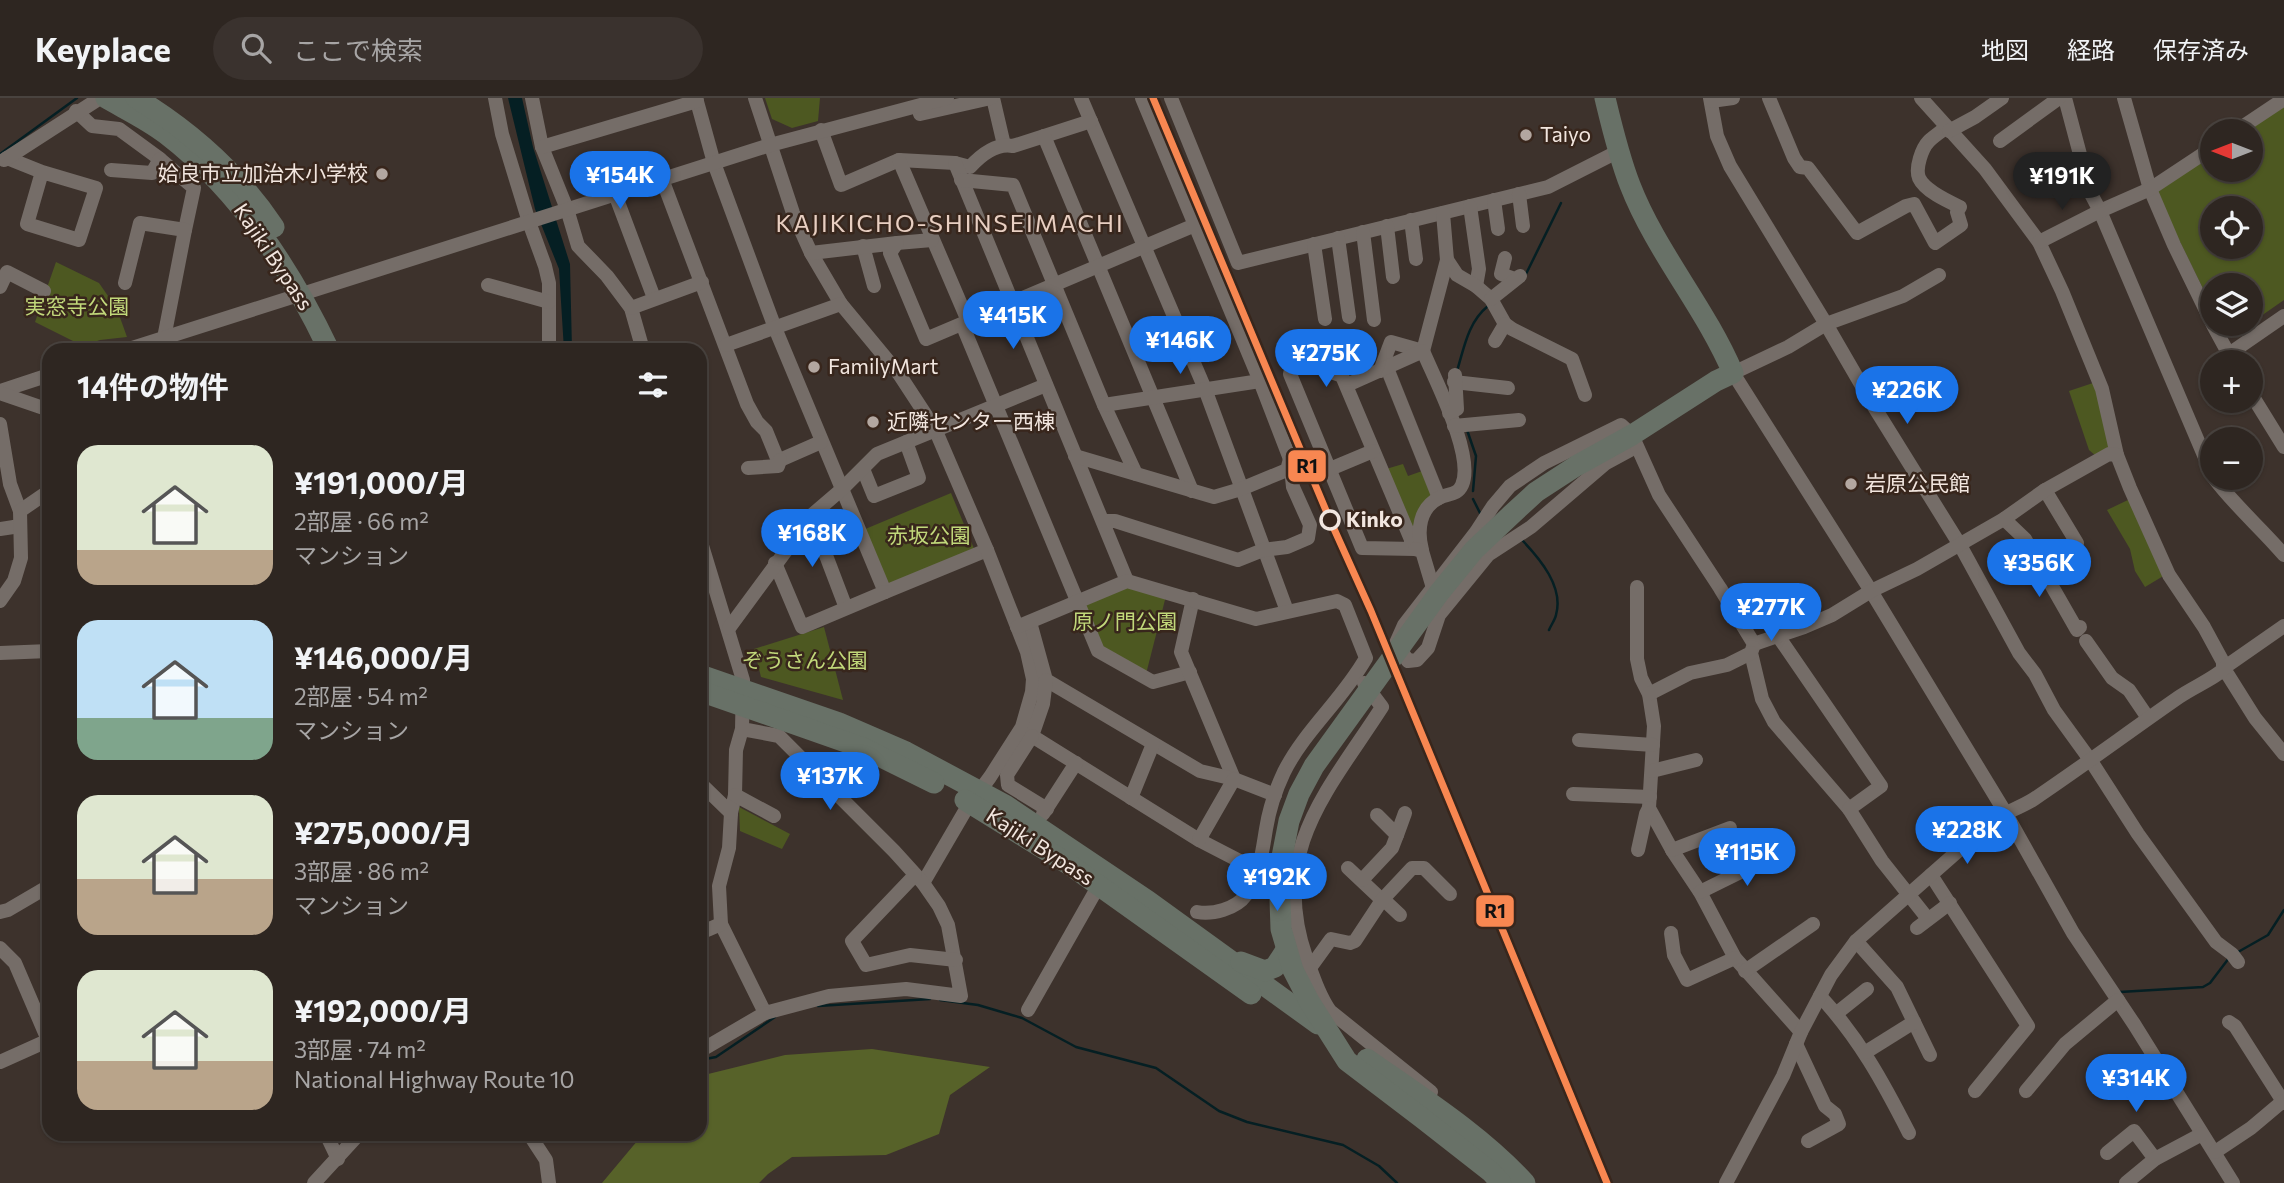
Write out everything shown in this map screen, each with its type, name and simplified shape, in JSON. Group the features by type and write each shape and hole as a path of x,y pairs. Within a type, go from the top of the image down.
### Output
{"highway":[{"name":"Kajiki Bypass","path":"106,98 164,132 244,209 307,292 313,315 327,343"},
{"name":"Kajiki Bypass","path":"136,98 171,119 229,170 257,202 307,292 340,343"},
{"path":"1348,1062 1300,985 1286,950 1279,911 1279,872 1289,821 1314,766 1440,593 1474,550 1511,515 1536,492 1576,466 1733,373 1720,341 1651,227 1631,187 1605,98"},
{"name":"Kajiki Bypass","path":"707,679 742,698 975,797 1042,817 1432,1112"},
{"name":"Kajiki Bypass","path":"707,692 742,698"},
{"name":"Kajiki Bypass","path":"975,797 1348,1062 1432,1112"},
{"path":"1220,953 1265,971 1275,967 1286,950"},
{"path":"1432,1112 1501,1183"},
{"path":"1432,1112 1511,1168 1525,1183"}],"street":[{"path":"4,160 76,111 100,98"},
{"path":"495,98 502,134 549,283 549,343"},
{"path":"532,98 542,147 578,246 607,276 631,308 641,343"},
{"path":"755,98 793,213 811,253 841,304 900,374 935,429 987,550 1024,624 1046,680 1043,704 1032,736 1007,775 1008,785 1042,817 1076,763"},
{"path":"167,343 307,292 770,145 866,118 903,103 947,98"},
{"path":"866,118 906,117 992,98 1004,145"},
{"path":"1081,98 1205,389 1287,611"},
{"path":"1103,521 1115,522 1238,560 1263,550 1287,547 1308,538 1310,525 1293,487 1290,459 1260,381 1142,98"},
{"path":"1171,98 1238,263 1548,187 1619,151"},
{"path":"1733,98 1710,99 1717,136 1730,166 1959,545 2019,653 2035,674 2053,710 2216,942 2238,962"},
{"path":"1769,98 1794,158 1800,167 1808,168 1857,233 1914,204 1935,243 1961,225 1957,212 1959,207 1921,181 1921,158 1927,142 1975,117 2002,98"},
{"path":"1922,98 1985,169 2039,243 2062,291 2102,389 2117,456 2169,575 2204,627 2223,662 2223,671"},
{"path":"2000,141 2059,98"},
{"path":"2065,98 2090,192 2200,446"},
{"path":"2124,98 2150,189 2174,245 2227,350"},
{"path":"2254,119 2284,99"},
{"path":"542,147 696,100 714,163 775,328 885,592"},
{"path":"76,111 92,126 119,129 194,188 164,343"},
{"path":"821,130 841,185 900,160 955,163 970,167 978,158 1004,145 1013,146 1091,121"},
{"path":"1044,136 1192,491"},
{"path":"2039,243 2150,189 2200,156"},
{"path":"111,170 152,173 160,159"},
{"path":"4,160 96,188 79,240 27,224 42,172"},
{"path":"900,160 1098,651 1153,682 1190,672"},
{"path":"955,163 1127,581"},
{"path":"662,179 747,404 757,422 766,431 780,460"},
{"path":"961,180 1013,185 1104,405 1136,474"},
{"path":"615,194 654,298"},
{"path":"1519,194 1523,226"},
{"path":"1494,200 1498,229"},
{"path":"1471,206 1479,269 1476,286"},
{"path":"1419,550 1418,535 1423,512 1439,498 1453,495 1461,487 1465,474 1464,460 1451,419 1423,351 1447,260 1443,213"},
{"path":"1411,220 1416,259"},
{"path":"125,283 140,223 185,230"},
{"path":"897,243 890,253 926,339 1195,225"},
{"path":"1387,226 1393,277"},
{"path":"1363,232 1374,320"},
{"path":"1338,238 1349,317"},
{"path":"811,253 932,240"},
{"path":"1314,244 1325,319"},
{"path":"863,246 874,286"},
{"path":"1491,299 1518,278 1501,274 1505,258"},
{"path":"1447,260 1457,275 1491,299 1505,324 1572,359 1585,395"},
{"path":"0,287 7,272 44,291"},
{"path":"1939,275 1903,296 1826,324 1788,347 1733,373 1871,591 2005,812 2073,933 2233,1183"},
{"path":"631,308 702,282"},
{"path":"488,285 549,303"},
{"path":"726,345 841,304"},
{"path":"2241,350 2284,316"},
{"path":"1495,341 1505,324"},
{"path":"1423,351 1391,342 1383,370 1439,498"},
{"path":"1348,385 1423,351"},
{"path":"1419,550 1362,548 1290,374 1292,365 1306,363 1342,376 1348,385 1373,451 1419,550 1433,588"},
{"path":"0,392 42,377"},
{"path":"1451,419 1457,409 1454,378 1508,388"},
{"path":"1104,405 1260,381"},
{"path":"729,628 811,516 877,454 1046,385"},
{"path":"0,392 42,408"},
{"path":"2263,413 2284,447"},
{"path":"1451,419 1470,424 1519,420"},
{"path":"0,424 10,484 20,518 21,558 14,581 0,601"},
{"path":"1632,435 1630,450 1606,463 1531,527 1488,555 1439,615 1427,648 1417,660 1408,661 1395,643 1404,625 1510,486 1544,463 1621,425 1632,435 1660,495 1720,588 1752,648 1762,699 1774,722 1849,809 1882,861 1908,894 1923,924 1950,902"},
{"path":"748,468 778,466 780,460 821,442"},
{"path":"863,469 874,496 919,478 906,442"},
{"path":"1330,469 1373,451"},
{"path":"1649,694 1690,673 1727,665 1752,648 1832,615 2004,519 2045,490 2109,454 2117,456"},
{"path":"1075,456 1214,497 1287,470 1290,459"},
{"path":"2045,490 2077,544"},
{"path":"2223,490 2284,555"},
{"path":"0,529 20,518 42,498"},
{"path":"811,516 846,608"},
{"path":"2004,519 2025,539 2077,630 2080,627"},
{"path":"775,563 802,627 987,550"},
{"path":"707,561 743,680 742,729 736,750 735,795 729,848 719,886 721,923 765,1013"},
{"path":"1024,624 1127,581 1256,619 1337,601 1345,605 1366,658 1285,771 1266,827 1259,871 1245,897 1237,904 1205,914 1197,912"},
{"path":"1637,587 1636,659 1649,694 1654,726 1650,803 1639,850"},
{"path":"1193,599 1181,652 1234,779"},
{"path":"956,960 910,955 866,965 852,940 919,879 1021,727 1029,707 1033,679 1024,624"},
{"path":"1727,1183 1783,1076 1798,1038 1831,975 1856,942 2005,812 2019,809 2091,761 2195,685 2223,671 2284,626"},
{"path":"1778,636 1881,786 1849,809"},
{"path":"2086,641 2112,678 2129,690 2148,718"},
{"path":"0,653 42,651"},
{"path":"2223,671 2284,754"},
{"path":"1357,673 1382,707 1323,794 1301,847 1294,905 1298,934 1323,1001 1330,1011 1448,1104 1432,1112"},
{"path":"1046,680 1200,771 1234,779 1275,795"},
{"path":"707,1047 765,1013 829,996 906,989 961,996 948,925 939,906 919,879 779,736 742,729"},
{"path":"1032,736 1199,840 1259,871"},
{"path":"1579,740 1653,745"},
{"path":"1131,797 1153,744"},
{"path":"1652,771 1696,761"},
{"path":"1199,840 1234,779"},
{"path":"707,790 731,813"},
{"path":"1573,794 1650,803"},
{"path":"735,795 774,816"},
{"path":"1650,803 1672,850 1700,892 1735,958 1798,1038 1825,1105 1835,1114 1839,1124 1808,1141"},
{"path":"1362,880 1392,848 1405,813"},
{"path":"1377,815 1397,835"},
{"path":"1672,850 1730,828"},
{"path":"1700,892 1779,853"},
{"path":"1348,868 1400,915"},
{"path":"1310,968 1331,939 1350,943 1355,941 1382,900 1412,868 1424,869 1450,894"},
{"path":"1931,875 2028,1026 1975,1090"},
{"path":"1028,1010 1099,885"},
{"path":"0,912 42,890"},
{"path":"707,930 721,923"},
{"path":"1745,971 1813,924"},
{"path":"1671,933 1674,955 1687,980 1735,958"},
{"path":"1856,942 1896,987 1930,1055"},
{"path":"0,948 15,962 42,1024"},
{"path":"1837,1013 1867,989"},
{"path":"1820,996 1837,1013 1866,1052 1909,1133"},
{"path":"2026,1091 2066,1044 2118,1000"},
{"path":"1866,1052 1914,1022"},
{"path":"2215,1152 2283,1102 2278,1081 2229,1022"},
{"path":"0,1062 42,1043"},
{"path":"2107,1153 2134,1131 2155,1159"},
{"path":"2126,1183 2155,1159 2202,1134"},
{"path":"329,1141 338,1159"},
{"path":"314,1183 353,1141"},
{"path":"534,1141 546,1160 549,1183"}],"green space":[{"path":"765,98 820,98 818,121 792,128 772,119"},
{"path":"2284,105 2284,300 2263,315 2263,273 2200,273 2200,283 2155,191 2200,161 2200,182 2263,182 2262,119"},
{"name":"実窓寺公園","path":"56,262 99,283 117,309 127,337 77,343 35,322"},
{"path":"2096,382 2110,449 2096,456 2089,450 2069,391"},
{"path":"1403,464 1408,476 1425,470 1435,494 1415,528 1411,528 1386,469"},
{"name":"赤坂公園","path":"951,493 975,551 890,586 863,530"},
{"path":"2130,499 2165,575 2145,587 2135,571 2130,549 2107,510"},
{"name":"原ノ門公園","path":"1127,585 1166,596 1146,674 1101,649 1086,608 1087,602"},
{"name":"ぞうさん公園","path":"824,627 843,700 761,677 754,649"},
{"path":"739,807 790,834 782,849 740,831"},
{"path":"872,1049 990,1067 950,1095 939,1134 886,1155 792,1157 759,1183 602,1183 637,1141 707,1141 707,1074 785,1055"}],"water":[{"path":"508,98 522,98 533,147 570,264 572,343 564,343 559,269 535,209"}],"waterway":[{"path":"0,154 77,98"},
{"path":"1526,274 1561,203"},
{"path":"1457,371 1471,328 1488,306"},
{"path":"1467,430 1476,456 1473,491"},
{"path":"1473,499 1480,513"},
{"path":"1523,541 1549,574 1557,594 1556,615 1549,630"},
{"path":"2238,952 2268,935 2284,910"},
{"path":"2120,992 2203,987 2210,983 2229,958"},
{"path":"818,1006 930,999"},
{"path":"940,1000 978,1005 1022,1018 1076,1047 1156,1068 1219,1111 1247,1122 1343,1145 1379,1166 1397,1183"},
{"path":"707,1059 716,1057 775,1017"}],"transit line":[{"name":"R1","path":"1153,98 1330,520 1371,611 1607,1183"}],"place":[{"name":"Taiyo","path":"1526,135"},
{"name":"姶良市立加治木小学校","path":"382,174"},
{"name":"FamilyMart","path":"814,367"},
{"name":"近隣センター西棟","path":"873,422"},
{"name":"岩原公民館","path":"1851,484"},
{"name":"Kinko","path":"1330,520"}],"district":[{"name":"KAJIKICHO-SHINSEIMACHI","path":"950,224"}]}
